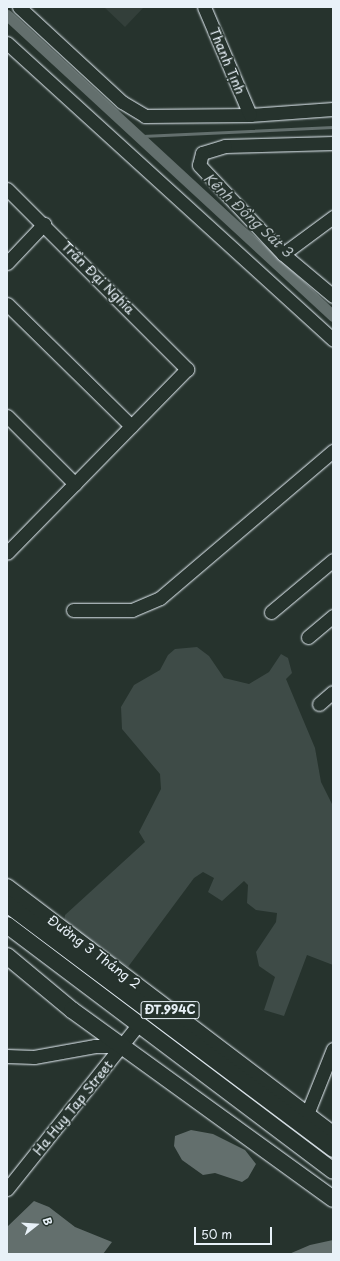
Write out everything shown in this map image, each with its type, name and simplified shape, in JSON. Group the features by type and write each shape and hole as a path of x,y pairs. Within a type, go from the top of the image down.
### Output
{"main road":[{"name":"Đường 3 Tháng 2","path":"7,887 333,1134"},
{"name":"Đường 3 Tháng 2","path":"7,904 147,1012 333,1149"},
{"name":"ĐT.994C","path":"7,925 137,1026 333,1171"},
{"path":"7,956 124,1046 333,1199"},
{"path":"137,1026 156,999"}],"street":[{"path":"19,7 133,111 156,118 250,115 333,109"},
{"name":"Thanh Tịnh","path":"204,7 250,115"},
{"path":"7,43 333,340"},
{"path":"333,143 225,146 206,150 200,157 206,175 283,254 333,296"},
{"name":"Trần Đại Nghĩa","path":"7,189 44,224 187,368 131,426"},
{"path":"283,254 333,217"},
{"path":"7,263 44,224"},
{"path":"7,304 131,426 7,553"},
{"path":"7,416 75,484"},
{"path":"73,610 132,610 160,598 333,451"},
{"path":"271,612 333,560"},
{"path":"308,637 333,616"},
{"path":"319,704 333,692"},
{"name":"Ha Huy Tap Street","path":"7,1189 124,1046 137,1026"},
{"path":"7,1056 34,1058 94,1046 124,1046"},
{"path":"307,1114 333,1049"}],"shaded area":[{"path":"104,7 144,7 125,27"},
{"path":"197,647 209,656 224,678 249,684 269,672 281,654 288,658 292,673 286,679 315,748 321,782 333,806 333,965 307,955 284,1016 264,1010 275,977 259,966 256,952 276,922 277,913 256,910 247,903 248,885 244,881 222,901 208,892 214,878 203,872 194,878 128,967 64,922 65,915 145,842 139,832 161,789 160,774 122,729 121,707 134,685 160,670 168,655 175,649"},
{"path":"191,1130 213,1134 245,1150 256,1164 248,1178 242,1182 215,1173 203,1175 182,1160 174,1146 175,1136"},
{"path":"34,1201 49,1207 75,1227 112,1242 103,1254 7,1254 7,1227"},
{"path":"333,1240 333,1254 289,1254 310,1245"}],"waterway":[{"name":"Kênh Đồng Sát 3","path":"7,15 333,316"},
{"path":"142,136 333,127"}]}
